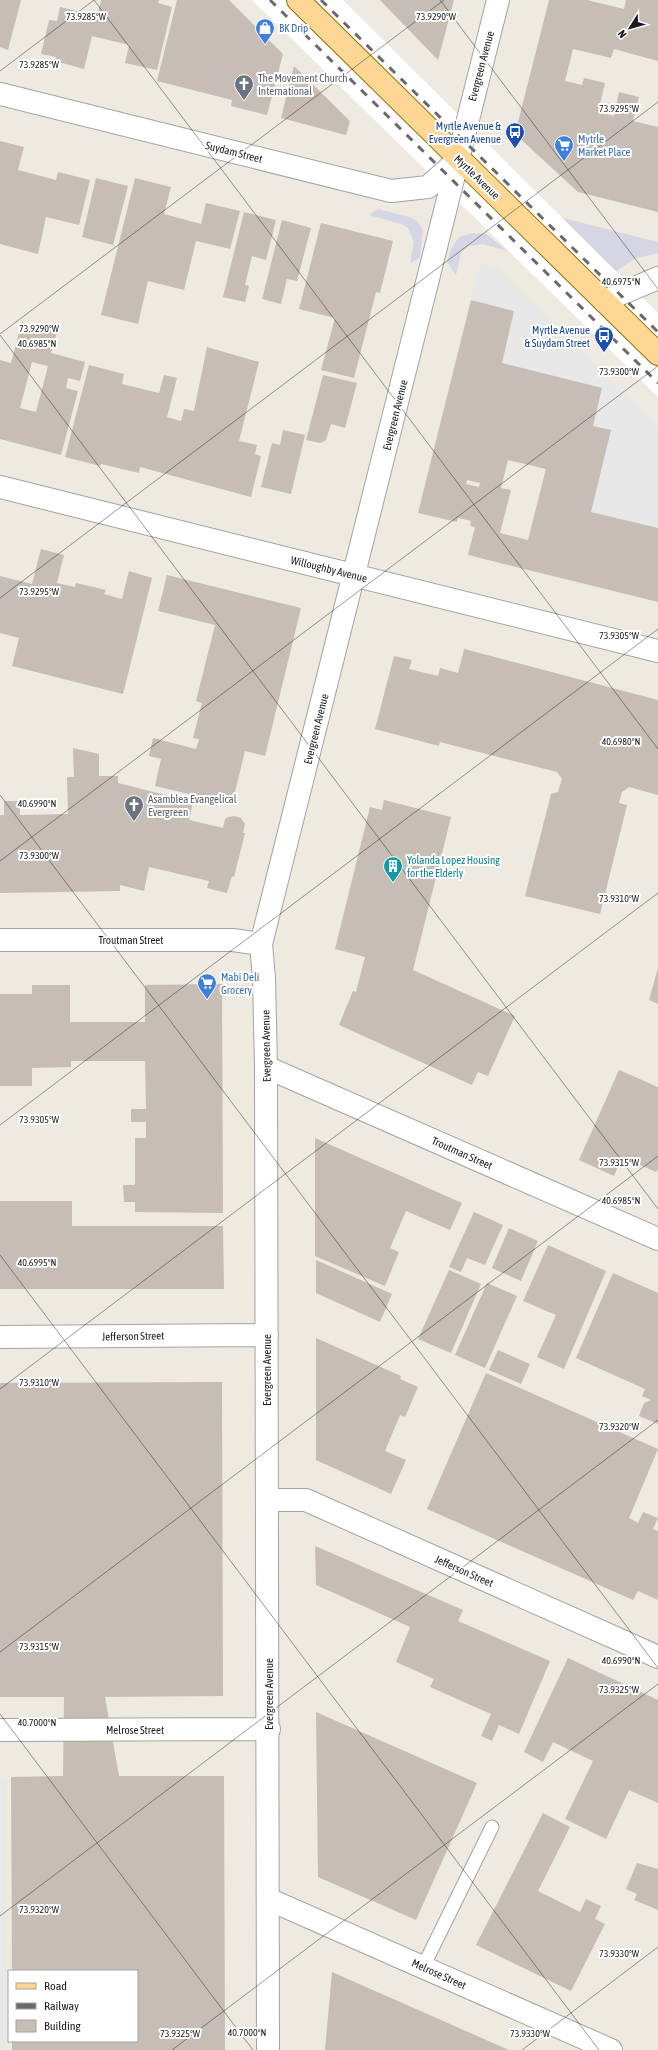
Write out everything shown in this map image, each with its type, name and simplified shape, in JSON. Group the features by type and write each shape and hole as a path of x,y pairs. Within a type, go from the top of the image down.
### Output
{"main road":[{"name":"Myrtle Avenue","path":"298,0 658,354"}],"street":[{"name":"Evergreen Avenue","path":"268,2050 269,1729 266,1067 264,978 261,944 498,0"},
{"name":"Suydam Street","path":"0,94 391,191 428,187 459,159"},
{"path":"604,301 658,278"},
{"name":"Willoughby Avenue","path":"0,487 658,652"},
{"name":"Troutman Street","path":"0,940 233,940 261,944"},
{"name":"Troutman Street","path":"266,1067 658,1239"},
{"name":"Jefferson Street","path":"0,1337 267,1335"},
{"name":"Jefferson Street","path":"267,1500 306,1500 658,1657"},
{"name":"Melrose Street","path":"0,1730 269,1729"},
{"name":"Melrose Street","path":"268,1899 611,2050"}],"lane":[{"path":"424,1967 492,1827"}],"shaded area":[{"path":"378,209 409,217 417,221 423,230 420,258 410,263 414,242 408,228 401,224 369,215"},
{"path":"559,217 658,242 658,253 634,259 613,273"},
{"path":"473,233 486,234 507,251 483,244 469,246 461,253 456,275 447,262 451,249 459,237"},
{"path":"480,263 497,267 658,426 658,528 591,512 611,431 593,426 502,363 514,311 471,300"},
{"path":"0,1779 6,1779 6,2050 0,2050"}],"pier":[{"path":"252,0 343,0 658,313 658,397"}],"building":[{"path":"0,0 21,0 8,50 0,47"},
{"path":"101,0 159,0 158,3 172,7 157,70 125,63 129,45 92,36 84,69 55,61 56,57 41,54 49,20 57,21 60,7 97,16"},
{"path":"177,0 229,0 283,54 267,115 231,106 232,100 157,81"},
{"path":"380,0 454,0 438,60 407,28"},
{"path":"549,0 587,0 624,9 626,0 658,0 658,61 614,49 611,58 573,49 565,81 582,85 584,78 605,83 598,112 614,116 619,92 639,97 633,121 658,127 658,212 578,192 515,134"},
{"path":"294,66 350,121 346,135 281,118"},
{"path":"0,141 24,147 18,170 56,180 58,172 90,180 79,225 46,217 38,254 0,244"},
{"path":"96,178 128,186 113,245 82,237"},
{"path":"135,178 171,187 164,214 201,224 206,203 240,211 230,249 196,241 184,290 148,281 138,324 101,315"},
{"path":"244,212 276,220 266,260 252,256 245,285 249,286 245,302 223,297"},
{"path":"282,220 311,228 297,281 287,279 281,304 262,299"},
{"path":"321,223 393,241 380,293 376,292 354,378 321,370 335,318 299,309"},
{"path":"471,300 514,311 502,363 602,388 593,426 611,430 591,512 658,528 658,602 468,555 475,527 470,526 471,521 458,518 457,522 418,513","holes":["508,460 546,469 528,540 500,533 511,490 501,488","467,480 480,483 479,487 466,484"]},
{"path":"22,322 57,332 51,353 85,362 80,381 68,378 66,388 78,391 61,455 0,439 0,360 11,363","holes":["32,362 48,366 36,412 20,408"]},
{"path":"207,347 259,362 239,441 257,445 255,454 261,456 251,497 140,467 139,473 101,464 100,466 65,457 89,365 124,374 122,384 159,393 164,375 177,378 167,417 181,421 184,409 194,411"},
{"path":"323,375 357,383 345,428 331,424 326,440 320,443 306,440"},
{"path":"283,430 305,435 291,494 261,487 272,443 280,445"},
{"path":"41,549 64,555 57,583 75,587 76,583 106,590 104,594 122,599 129,571 152,578 123,694 12,666 19,638 0,633 0,576 32,584"},
{"path":"167,575 301,608 265,756 245,751 232,804 155,786 161,759 149,756 153,738 196,749 199,739 193,738 202,703 196,701 215,625 158,611"},
{"path":"464,649 658,700 658,795 629,787 622,792 619,803 627,805 600,914 525,896 551,794 558,792 562,779 557,772 440,742 439,746 375,729 394,656 412,660 409,669 438,676 440,668 458,673"},
{"name":"Asamblea Evangelical Evergreen","path":"73,748 99,754 99,776 118,776 118,783 193,802 189,820 223,828 225,819 228,817 234,816 241,818 245,824 243,833 245,833 234,877 232,876 227,893 207,888 209,881 149,867 144,891 120,885 120,891 0,893 0,815 4,815 4,801 20,801 20,815 68,814 67,777 74,777"},
{"name":"Yolanda Lopez Housing for the Elderly","path":"384,800 451,817 413,970 515,1016 488,1076 478,1072 472,1085 339,1025 353,991 356,992 365,957 335,949 370,807 382,810"},
{"path":"658,968 658,1004 649,1000"},
{"path":"222,984 223,1213 135,1212 135,1202 124,1202 123,1185 135,1185 135,1138 146,1138 146,1122 131,1122 131,1109 146,1109 145,1061 71,1061 71,1067 32,1068 32,1086 0,1086 0,994 32,994 32,985 70,985 70,1022 145,1022 145,985"},
{"path":"619,1070 658,1087 658,1169 656,1172 622,1157 614,1176 579,1160"},
{"path":"315,1138 462,1203 450,1230 406,1211 390,1248 399,1252 385,1286 315,1256"},
{"path":"0,1201 72,1201 72,1226 223,1226 224,1289 0,1289"},
{"path":"474,1212 503,1225 485,1265 467,1258 461,1272 449,1267"},
{"path":"509,1228 538,1241 521,1281 492,1268"},
{"path":"548,1245 606,1271 564,1369 537,1357 556,1315 523,1301"},
{"path":"316,1260 392,1294 380,1322 316,1293"},
{"path":"449,1270 481,1284 451,1353 418,1339"},
{"path":"613,1273 658,1293 658,1424 639,1416 644,1403 651,1400 642,1396 645,1389 576,1358"},
{"path":"487,1283 517,1296 485,1368 455,1355"},
{"path":"316,1338 401,1376 400,1379 418,1387 405,1417 400,1415 385,1451 406,1460 391,1494 316,1460"},
{"path":"498,1350 530,1364 521,1384 489,1370"},
{"path":"486,1373 658,1449 629,1518 638,1523 643,1512 658,1518 653,1529 658,1531 658,1600 638,1591 633,1600 427,1509"},
{"path":"222,1382 223,1696 105,1697 119,1776 224,1776 225,2050 12,2050 12,2042 138,2042 138,1970 12,1970 11,1777 63,1776 64,1697 0,1697 0,1383"},
{"path":"315,1546 463,1610 458,1621 550,1661 519,1734 499,1725 492,1741 481,1736 491,1714 430,1687 434,1679 396,1662 410,1627 316,1585"},
{"path":"568,1658 658,1700 658,1803 629,1790 606,1839 565,1819 593,1761 553,1742 543,1762 524,1752"},
{"path":"316,1712 477,1783 416,1920 318,1877"},
{"path":"543,1813 570,1827 538,1891 580,1912 586,1899 601,1906 595,1919 605,1924 571,1991 476,1945"},
{"path":"637,1863 658,1869 658,1910 634,1900 637,1894 626,1889"},
{"path":"332,1972 509,2050 325,2050"}],"railway":[{"path":"270,0 658,383"},
{"path":"321,0 658,332"}],"place":[{"name":"BK Drip","path":"265,45"},
{"name":"The Movement Church International","path":"244,101"},
{"name":"Myrtle Avenue & Evergreen Avenue","path":"515,149"},
{"name":"Mytrle Market Place","path":"564,162"},
{"name":"Myrtle Avenue & Suydam Street","path":"604,353"},
{"name":"Asamblea Evangelical Evergreen","path":"134,822"},
{"name":"Yolanda Lopez Housing for the Elderly","path":"393,883"},
{"name":"Mabi Deli Grocery","path":"207,1000"}]}
